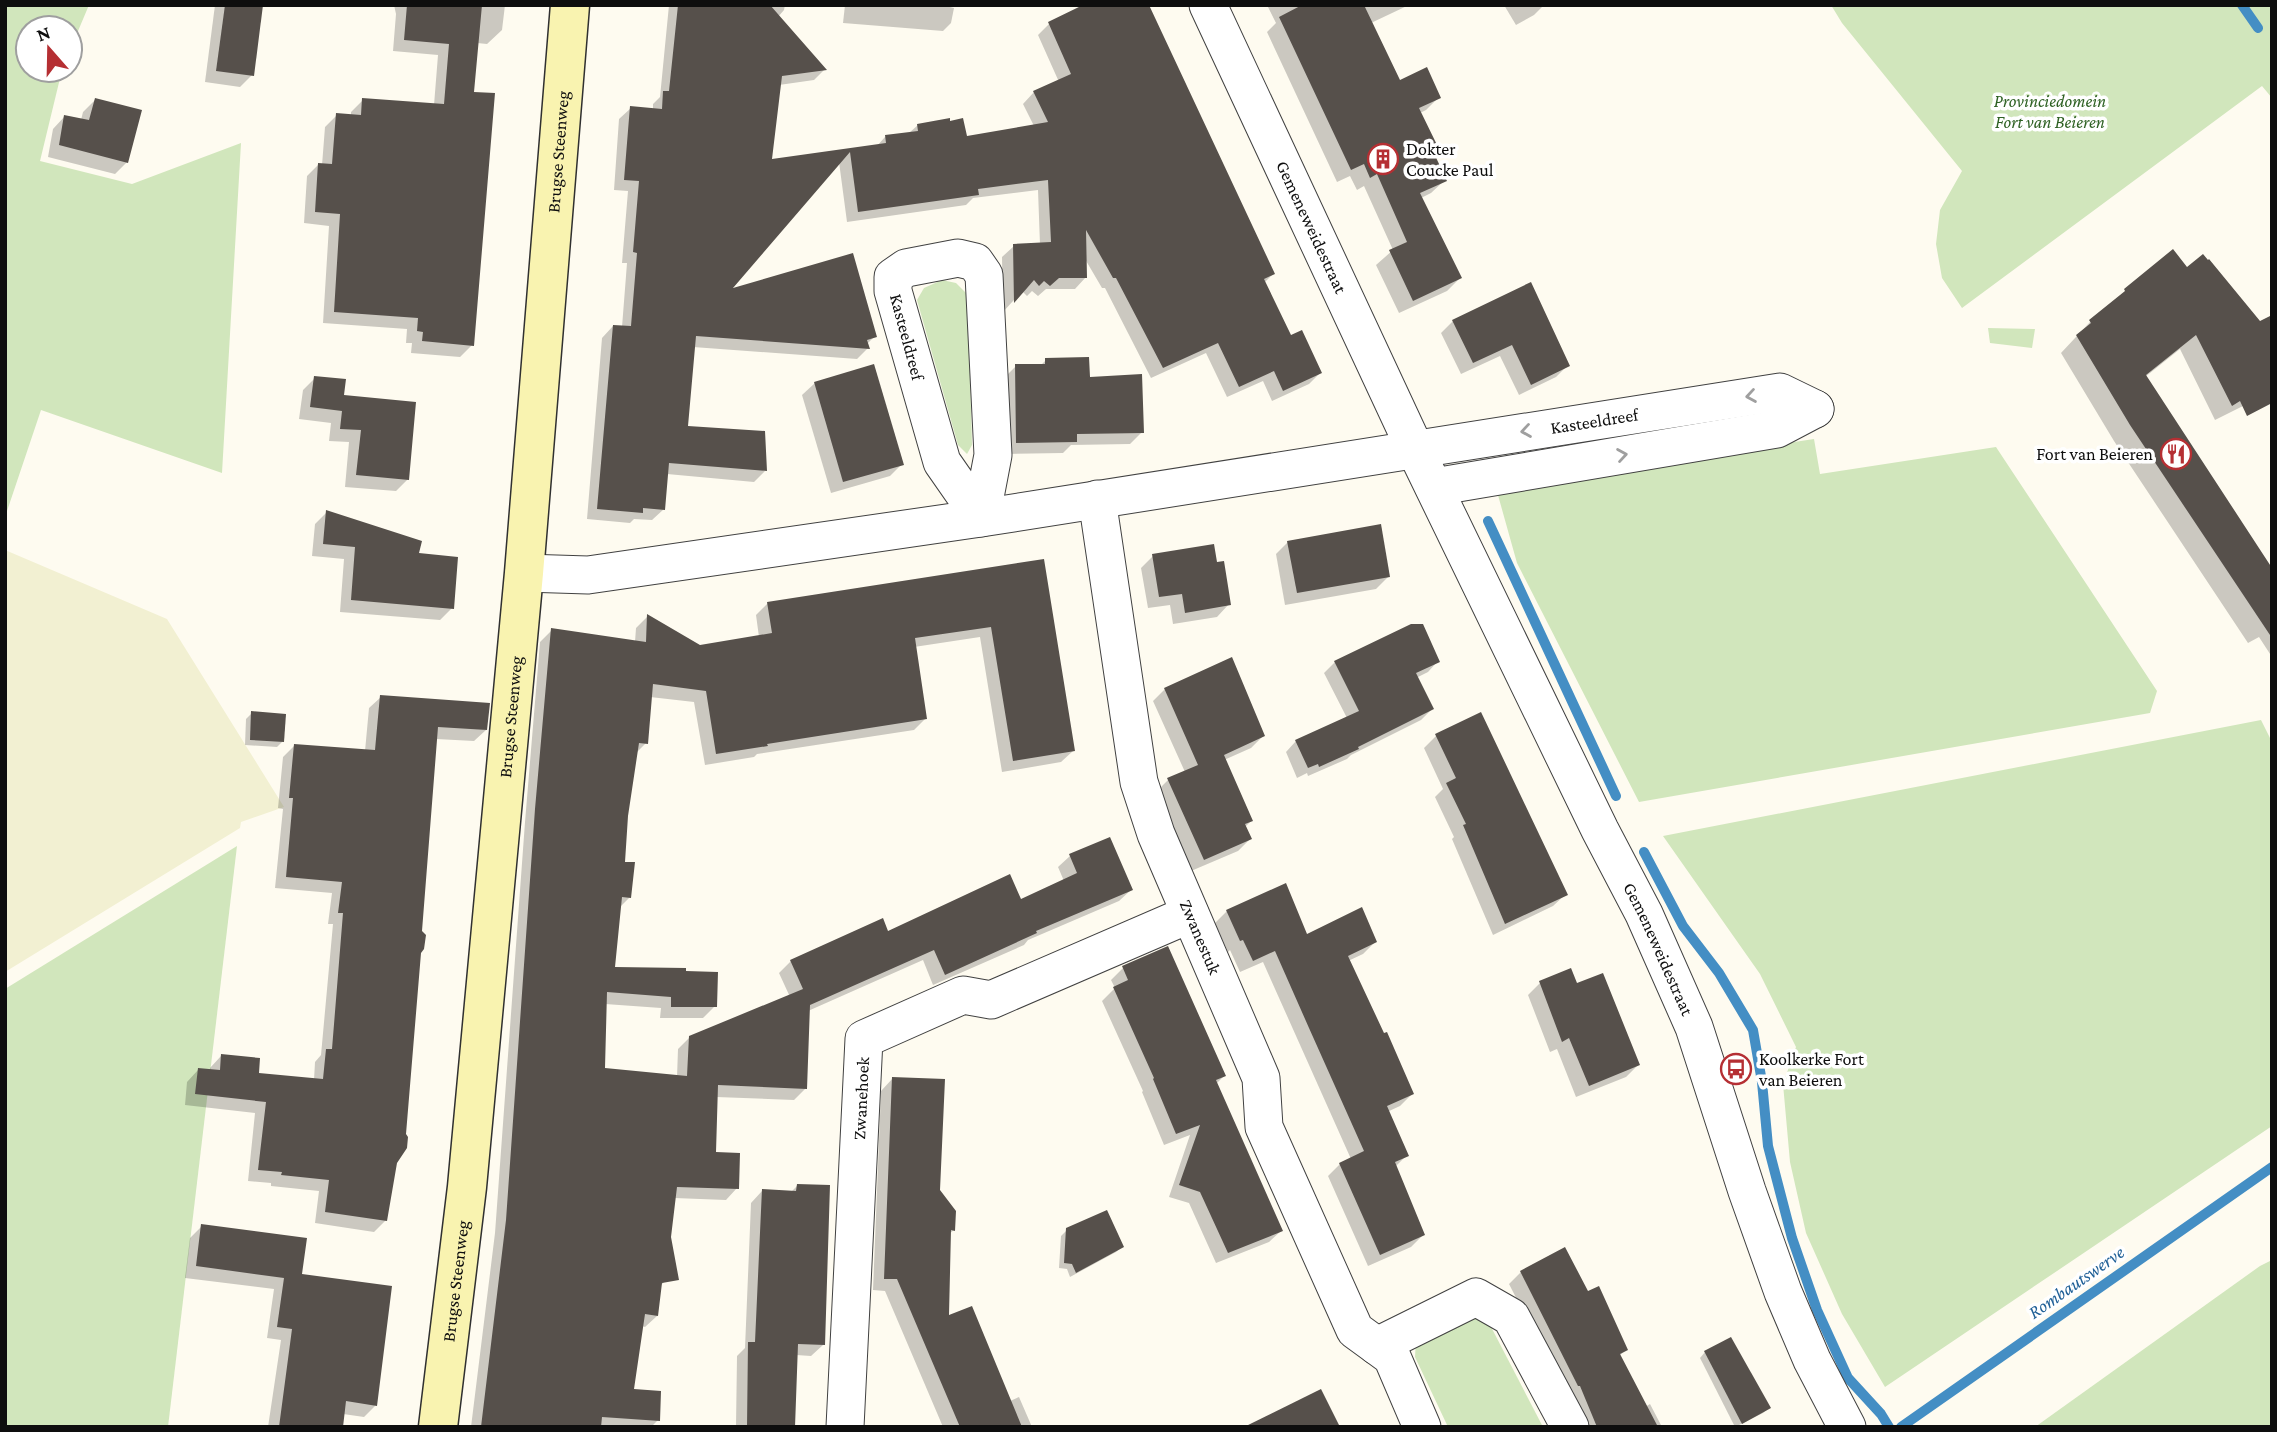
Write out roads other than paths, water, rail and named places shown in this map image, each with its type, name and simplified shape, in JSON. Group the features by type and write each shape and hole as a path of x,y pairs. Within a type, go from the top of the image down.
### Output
{"main road":[{"name":"Brugse Steenweg","path":"438,1427 467,1187 524,573 570,5"}],"street":[{"name":"Gemeneweidestraat","path":"1208,5 1415,449 1644,914 1694,1027 1783,1293 1812,1360 1847,1427"},
{"name":"Kasteeldreef","path":"958,258 975,262 984,275 993,455 981,518 942,462 893,291 893,277 906,268 958,258"},
{"name":"Kasteeldreef","path":"524,573 588,575 981,518 1780,392 1815,409 1777,429 1434,486"},
{"name":"Zwanestuk","path":"1097,499 1139,782 1156,834 1261,1077 1264,1127 1355,1331 1392,1357 1422,1427"},
{"name":"Zwanehoek","path":"845,1427 864,1039 963,995 991,1000 1191,914"},
{"path":"1377,1346 1476,1297 1511,1317 1570,1427"}],"waterway":[{"path":"2242,5 2258,28"},
{"path":"1488,521 1616,796"},
{"path":"1644,852 1683,926 1719,973 1753,1030 1762,1082 1768,1146 1792,1238 1817,1310 1848,1378 1881,1414 1889,1427"},
{"name":"Rombautswerve","path":"1901,1427 2272,1167"}],"place":[{"name":"Dokter Coucke Paul","path":"1383,159"},
{"name":"Fort van Beieren","path":"2176,454"},
{"name":"Koolkerke Fort van Beieren","path":"1736,1069"}],"park label":[{"name":"Provinciedomein Fort van Beieren","path":"2050,111"}]}
